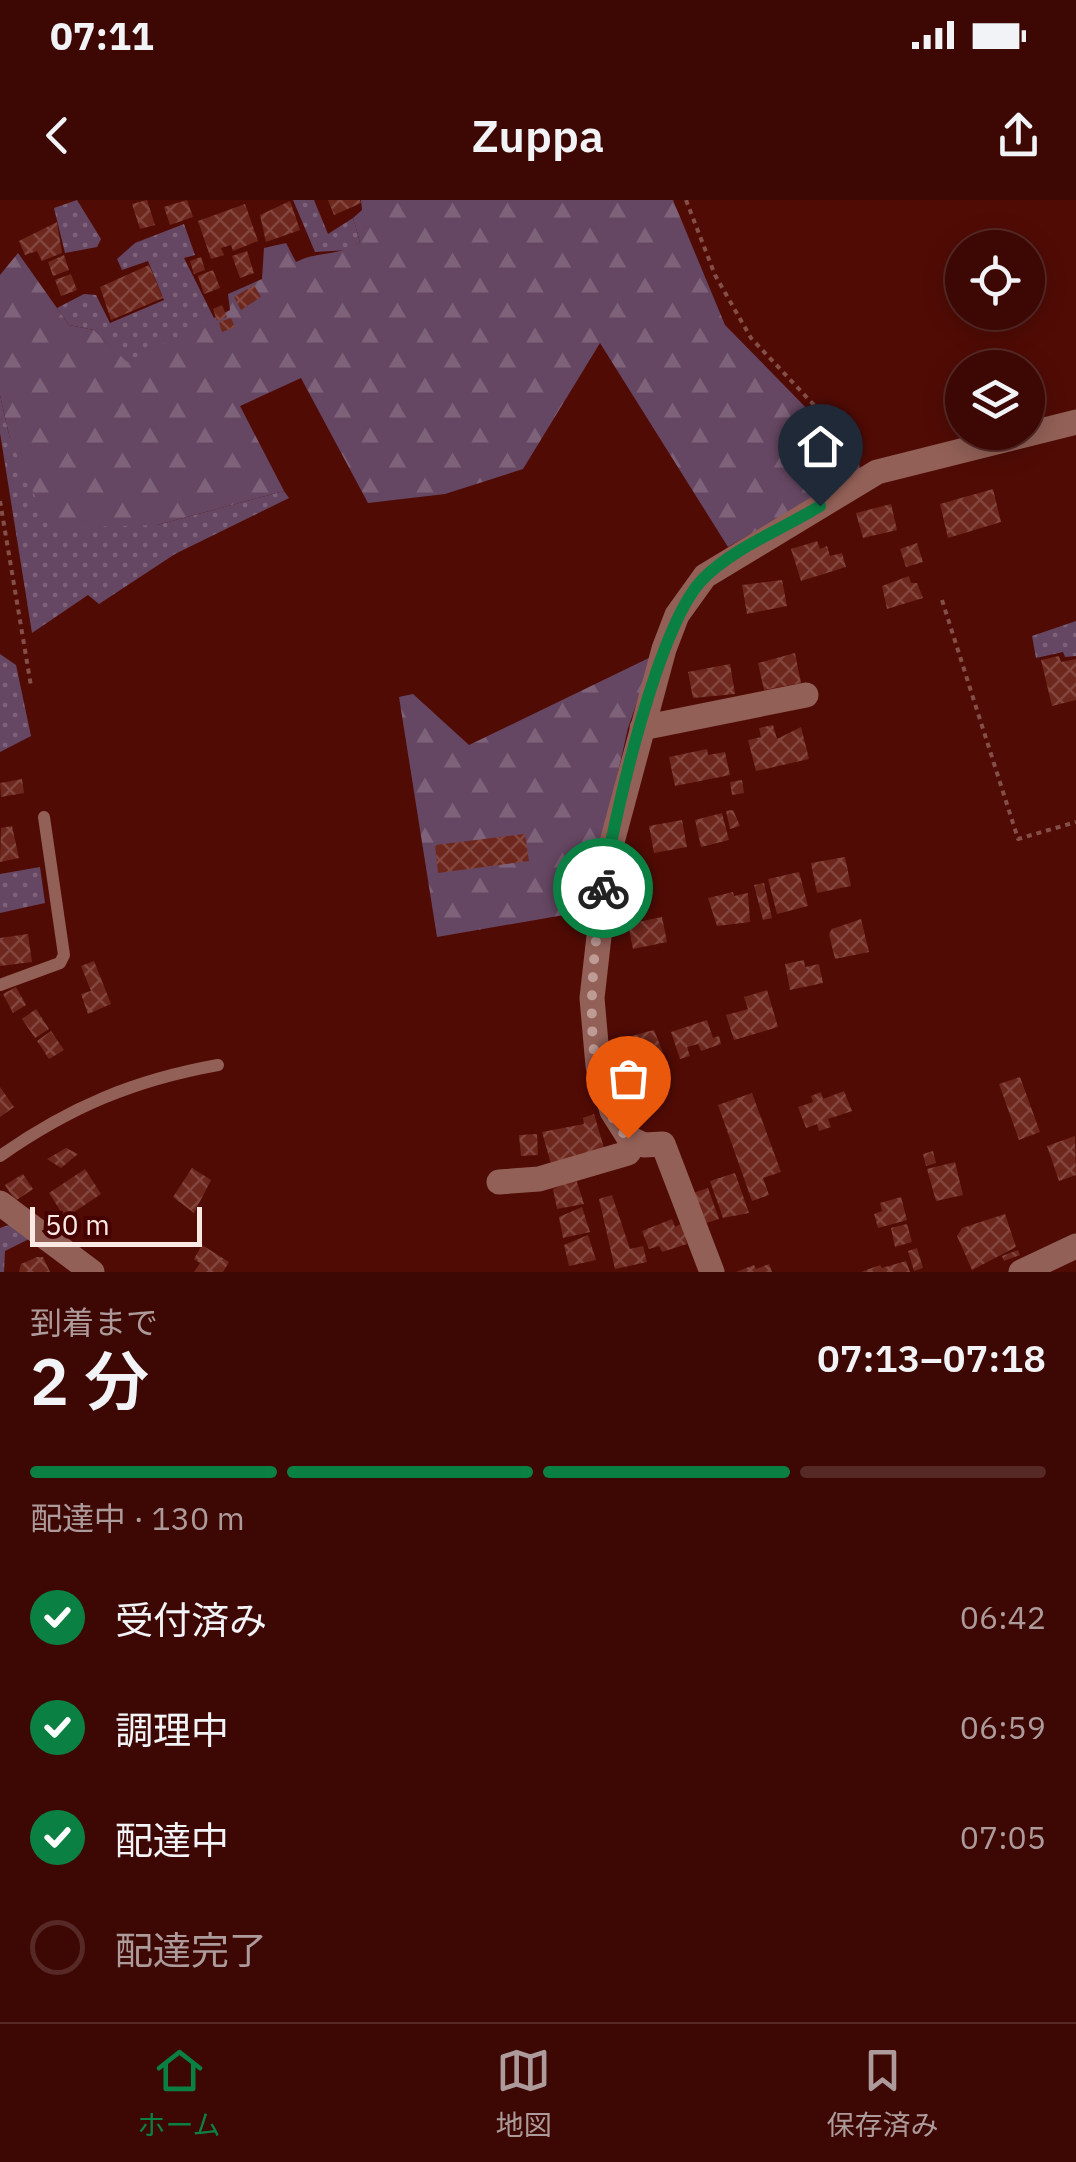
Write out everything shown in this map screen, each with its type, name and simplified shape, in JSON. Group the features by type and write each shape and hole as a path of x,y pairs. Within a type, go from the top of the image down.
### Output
{"street":[{"path":"712,1272 662,1144 635,1142 623,1133 604,1090 592,998 608,857 668,632 706,576 877,472 1076,422"},
{"path":"642,728 806,695"},
{"path":"499,1182 539,1179 628,1152 635,1142"},
{"path":"4,1212 92,1272"},
{"path":"1021,1272 1076,1246"}],"lane":[{"path":"0,985 60,963 64,955 44,816"},
{"path":"0,1156 44,1126 151,1077 218,1065"}],"path":[{"path":"686,200 715,276 751,338 877,472"},
{"path":"0,501 31,686"},
{"path":"942,600 1018,839 1076,822"}],"green space":[{"path":"77,200 101,239 97,247 65,253 54,208"},
{"path":"293,200 314,200 328,234 353,218 360,242 349,250 315,252"},
{"path":"361,200 673,200 725,325 859,462 860,471 728,547 600,343 523,469 445,494 368,503 301,378 240,406 284,491 157,525 49,528 10,439 0,395 0,275 18,253 69,325 94,330 127,362 230,310 228,294 262,279 264,248 286,243 296,262 360,242 353,218 362,210"},
{"path":"184,224 195,255 184,258 215,320 127,363 94,330 69,325 57,308 84,294 96,295 110,323 164,300 148,261 122,270 117,259 135,243"},
{"path":"0,395 10,439 157,525 284,491 289,498 175,554 99,604 88,595 32,633 0,433"},
{"path":"1076,621 1076,656 1065,657 1063,652 1036,658 1032,636"},
{"path":"0,654 16,665 31,736 0,752"},
{"path":"653,656 628,728 587,911 437,937 399,697 413,694 469,745"},
{"path":"40,867 45,903 0,913 0,874"},
{"path":"12,1224 31,1238 5,1251 4,1272 0,1272 0,1228"}],"building":[{"path":"147,200 155,225 140,229 132,204"},
{"path":"187,200 193,217 170,225 164,207"},
{"path":"328,200 360,200 361,203 334,215"},
{"path":"290,201 300,230 266,242 260,215"},
{"path":"245,204 258,241 233,251 231,245 221,248 224,255 211,259 198,221"},
{"path":"57,222 62,253 42,261 37,251 25,255 19,241"},
{"path":"247,251 254,273 240,278 232,256"},
{"path":"64,255 69,270 53,276 48,262"},
{"path":"201,257 205,270 194,274 190,261"},
{"path":"149,265 163,298 111,320 100,287"},
{"path":"213,270 220,288 204,294 198,276"},
{"path":"71,274 77,290 61,296 55,280"},
{"path":"254,285 261,297 241,310 234,297"},
{"path":"222,305 227,317 217,321 213,309"},
{"path":"231,318 235,327 222,332 219,322"},
{"path":"993,489 1001,522 948,538 940,504"},
{"path":"891,504 897,530 863,538 856,513"},
{"path":"817,541 820,549 827,546 830,556 842,553 846,567 801,581 791,549"},
{"path":"917,543 923,562 906,567 900,549"},
{"path":"909,576 923,598 887,609 882,586"},
{"path":"782,580 787,606 747,614 742,585"},
{"path":"795,653 801,683 764,690 758,663"},
{"path":"1059,656 1061,662 1076,659 1076,700 1052,706 1041,660"},
{"path":"730,664 735,694 693,698 688,672"},
{"path":"773,725 777,739 801,727 809,759 756,771 748,740 761,737 759,728"},
{"path":"707,749 708,755 725,752 730,775 675,786 669,757"},
{"path":"22,779 24,793 1,797 0,783"},
{"path":"742,780 744,793 732,795 730,782"},
{"path":"733,810 740,826 730,829 726,811"},
{"path":"722,813 729,840 701,847 695,820"},
{"path":"682,820 687,847 654,853 649,826"},
{"path":"12,826 19,858 0,862 1,828"},
{"path":"525,834 529,861 438,873 435,845"},
{"path":"845,857 851,886 817,893 811,863"},
{"path":"799,872 808,906 777,914 768,879"},
{"path":"764,883 772,918 763,920 754,885"},
{"path":"733,892 734,896 748,893 750,922 717,926 708,898"},
{"path":"662,917 667,942 633,949 628,924"},
{"path":"861,919 869,952 835,959 829,934 832,929"},
{"path":"28,934 32,962 0,966 0,938"},
{"path":"804,960 805,967 819,964 823,983 790,990 785,964"},
{"path":"94,961 111,1004 88,1014 81,994 91,991 81,966"},
{"path":"16,987 26,1005 13,1013 3,994"},
{"path":"767,990 778,1027 734,1040 726,1015 748,1009 744,997"},
{"path":"36,1009 49,1029 35,1038 22,1019"},
{"path":"707,1020 713,1038 719,1036 721,1044 701,1051 698,1044 687,1047 690,1056 680,1059 671,1032"},
{"path":"654,1030 666,1060 627,1075 622,1072 616,1048 623,1046 620,1039"},
{"path":"51,1031 64,1050 49,1059 37,1041"},
{"path":"1020,1077 1040,1132 1019,1140 999,1084"},
{"path":"0,1087 14,1107 0,1117"},
{"path":"844,1091 852,1111 828,1119 831,1127 819,1131 817,1124 806,1128 798,1107 813,1102 811,1096 821,1092 823,1099"},
{"path":"648,1093 655,1112 628,1122 621,1103"},
{"path":"752,1093 781,1172 763,1178 769,1195 752,1201 718,1105"},
{"path":"594,1114 604,1148 551,1164 542,1132 584,1124 583,1118"},
{"path":"537,1134 538,1155 521,1156 519,1135"},
{"path":"1075,1136 1076,1175 1059,1181 1047,1146"},
{"path":"66,1148 78,1154 61,1168 47,1159"},
{"path":"933,1151 936,1163 926,1166 923,1154"},
{"path":"955,1162 963,1195 936,1201 927,1169"},
{"path":"192,1168 211,1180 194,1213 173,1197"},
{"path":"85,1169 101,1194 65,1218 49,1193"},
{"path":"735,1173 749,1213 723,1218 710,1181"},
{"path":"23,1174 33,1189 15,1201 5,1185"},
{"path":"576,1179 584,1204 557,1209 553,1189"},
{"path":"708,1188 719,1219 703,1224 693,1193"},
{"path":"612,1195 630,1249 643,1246 647,1262 615,1269 599,1199"},
{"path":"901,1197 907,1220 878,1228 874,1214 882,1211 880,1203"},
{"path":"582,1207 590,1232 563,1238 559,1217"},
{"path":"1005,1214 1016,1247 972,1270 957,1236 962,1228"},
{"path":"672,1219 675,1227 683,1223 687,1244 662,1252 659,1246 649,1249 642,1231"},
{"path":"907,1224 912,1242 895,1247 891,1228"},
{"path":"588,1235 596,1260 569,1266 564,1245"},
{"path":"202,1245 229,1262 223,1272 194,1272 200,1263 194,1259"},
{"path":"917,1248 923,1268 914,1271 908,1251"},
{"path":"1018,1250 1020,1255 1004,1261 1002,1256"},
{"path":"43,1257 50,1272 19,1272 21,1264"},
{"path":"906,1261 910,1272 861,1272 880,1265 882,1268"},
{"path":"769,1264 772,1272 736,1272 754,1265 756,1269"}],"way so far":[{"path":"603,888 596,938 593,1028 604,1090 628,1138"}],"route":[{"path":"603,888 668,632 677,614 706,576 820,506"}]}
